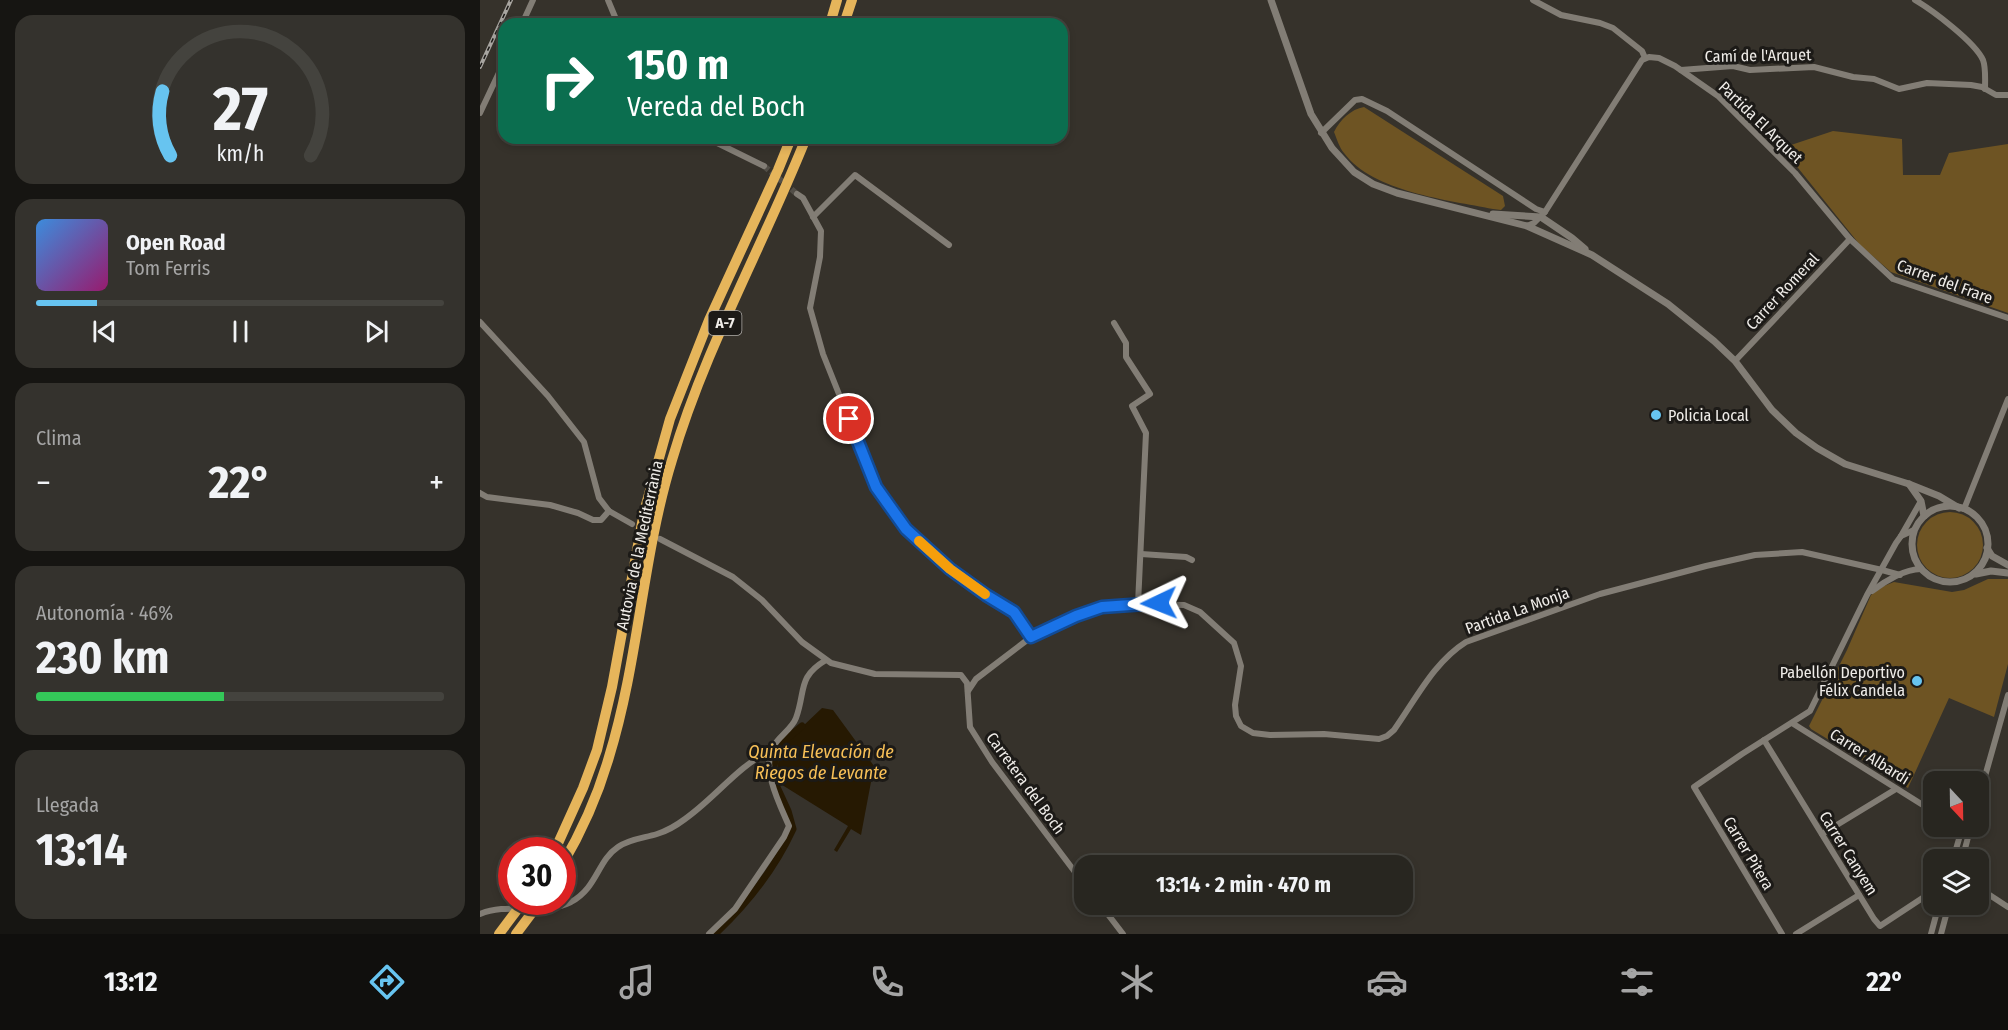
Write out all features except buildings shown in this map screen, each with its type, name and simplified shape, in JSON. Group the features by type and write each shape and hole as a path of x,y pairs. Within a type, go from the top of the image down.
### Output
{"highway":[{"path":"832,18 837,0"},
{"path":"846,18 852,0"},
{"name":"Autovia de la Mediterrània","path":"561,837 597,750 612,687 644,512 659,454 683,385 788,144"},
{"name":"Autovia de la Mediterrània","path":"576,838 591,809 610,756 625,693 658,513 672,460 694,393 804,144"},
{"path":"498,934 513,915"},
{"path":"516,934 531,915"}],"street":[{"path":"525,18 533,0"},
{"path":"608,0 616,18"},
{"path":"1271,0 1300,85 1322,133 1339,158 1354,172 1373,184 1397,193 1527,226 1592,255"},
{"path":"1527,226 1543,215 1641,60 1645,58 1642,51 1613,28 1561,15 1533,0"},
{"path":"1915,0 1934,12 1964,38 1983,60 1985,89"},
{"name":"Partida El Arquet","path":"1645,58 1659,58 1681,70 1718,96 1795,173 1850,239"},
{"name":"Camí de l'Arquet","path":"1681,70 1733,66 1750,70 1814,67 1853,77 1875,79 1899,89 1927,83 1971,85 1996,95 2008,95"},
{"path":"480,113 498,75"},
{"path":"1322,133 1355,100 1362,99 1387,111 1536,209 1592,255 1668,304 1714,341 1735,361 1772,410 1796,433 1817,448 1845,464 1939,495 1980,522 1985,531 1987,548 1985,558 1979,568 1970,576"},
{"path":"719,144 764,166"},
{"path":"813,217 855,175 950,245"},
{"path":"797,194 803,198 821,231 820,257 810,308 823,354 876,487 906,529 950,569 1014,612 1031,637"},
{"path":"1483,213 1543,215"},
{"name":"Carrer del Frare","path":"1850,239 1893,279 2008,318"},
{"name":"Carrer Romeral","path":"1735,361 1850,239"},
{"path":"480,322 548,396 584,442 599,498 609,511 632,524"},
{"path":"968,691 976,679 1031,637 1076,616 1102,607 1138,604 1146,433 1132,406 1150,394 1126,357 1126,343 1114,323"},
{"path":"1962,508 2008,399"},
{"path":"1909,484 1921,501 1924,516"},
{"path":"480,494 487,497 550,505 593,520 601,519 609,511"},
{"path":"1764,740 1810,711 1867,595 1921,501"},
{"path":"1962,508 1947,507 1924,516 1914,531 1912,540 1912,551 1921,569 1935,579 1944,582 1962,580 1990,571 2008,573"},
{"path":"1901,536 1914,531"},
{"path":"660,539 733,577 762,600 802,642 831,663 875,674 961,675 967,683 968,691"},
{"path":"1987,548 1992,556 2008,564"},
{"name":"Partida La Monja","path":"1138,604 1184,605 1200,612 1227,636 1239,654 1241,666 1235,705 1236,716 1241,726 1253,733 1324,734 1378,739 1388,736 1394,730 1441,663 1466,642 1600,594 1755,555 1802,552 1900,575"},
{"path":"1141,554 1186,557 1192,560"},
{"path":"1867,595 1881,584 1921,569"},
{"path":"480,914 498,909 555,907 580,896 595,880 610,853 619,845 657,834 679,823 737,774 771,750 795,720 805,678 816,666 826,660"},
{"name":"Carretera del Boch","path":"968,691 970,727 992,762 1074,871"},
{"path":"1986,771 2008,695"},
{"name":"Carrer Albardi","path":"1792,723 1923,805"},
{"name":"Carrer Pitera","path":"1764,740 1694,787 1782,934"},
{"name":"Carrer Canyem","path":"1764,740 1880,926 1923,898"},
{"path":"709,934 735,909 784,837 789,826 770,777 771,750"},
{"path":"1822,834 1896,789"},
{"path":"1965,849 1968,837"},
{"path":"1961,849 1967,843"},
{"path":"1796,934 1859,895"},
{"path":"1989,895 2008,907"},
{"path":"1108,915 1123,934"},
{"path":"1931,934 1936,915"},
{"path":"1941,934 1946,915"}],"shaded area":[{"path":"1364,107 1503,196 1505,206 1501,210 1434,198 1392,185 1373,177 1357,166 1342,151 1334,132 1346,116"},
{"path":"1833,131 1902,139 1903,175 1940,175 1949,153 2008,144 2008,313 1891,272 1860,245 1782,148"},
{"path":"1950,512 1962,515 1973,522 1980,533 1983,545 1980,557 1973,568 1962,575 1950,578 1938,575 1927,568 1920,557 1917,545 1920,533 1927,522 1938,515"},
{"name":"Pabellón Deportivo Félix Candela","path":"1988,579 2008,579 2008,664 1994,717 1949,698 1908,788 1811,729 1809,726 1847,650 1871,595 1894,582 1952,592 1964,590"}],"water":[{"name":"Quinta Elevación de Riegos de Levante","path":"822,708 833,710 874,766 861,835 851,829 837,852 834,850 848,826 779,783 778,778 779,758 784,744"}],"waterway":[{"path":"715,934 759,885 778,858 793,829 788,811 776,785 774,766 778,746 802,726"}],"tunnel":[{"path":"764,166 797,194"}],"railway":[{"path":"503,18 511,0"},
{"path":"480,67 498,28"}],"slow traffic":[{"path":"919,541 950,569 985,594"}],"place":[{"name":"Policia Local","path":"1656,415"},
{"name":"Pabellón Deportivo Félix Candela","path":"1917,681"}],"route":[{"path":"849,419 876,487 906,529 950,569 1014,612 1031,637 1076,616 1102,607 1159,603"}]}
